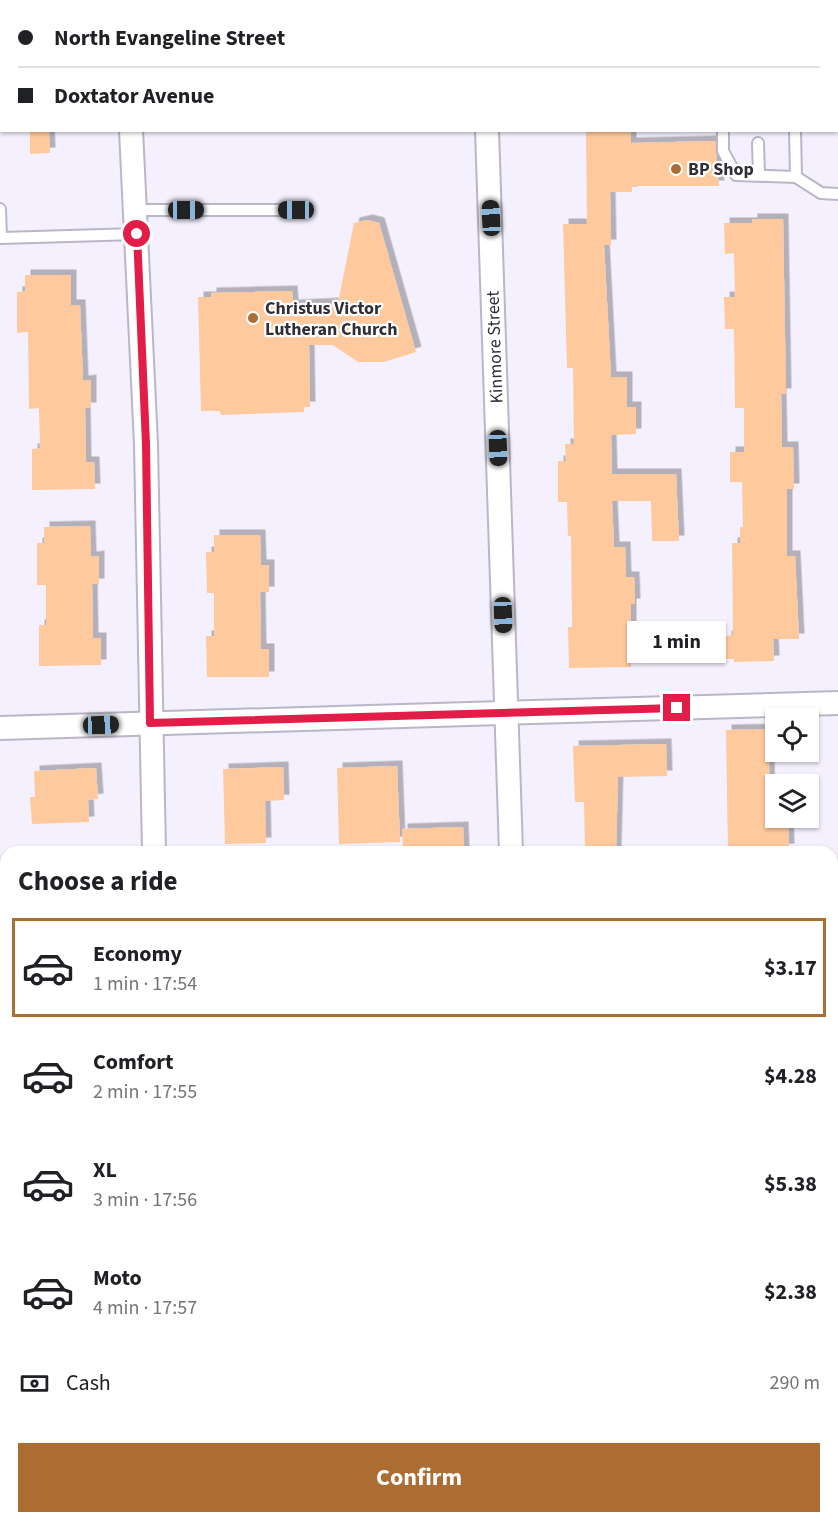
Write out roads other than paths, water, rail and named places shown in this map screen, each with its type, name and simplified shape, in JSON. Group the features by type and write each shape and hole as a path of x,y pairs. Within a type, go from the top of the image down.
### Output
{"street":[{"path":"131,132 146,444 154,846"},
{"name":"Kinmore Street","path":"487,132 511,846"},
{"path":"0,728 838,703"}],"lane":[{"path":"723,132 723,150 736,175 796,177 821,193 838,194"},
{"path":"795,132 796,177"},
{"path":"759,143 759,175"},
{"path":"0,209 2,238 137,234"},
{"path":"136,210 296,210"}],"place":[{"name":"BP Shop","path":"676,169"},
{"name":"Christus Victor Lutheran Church","path":"253,318"}]}
